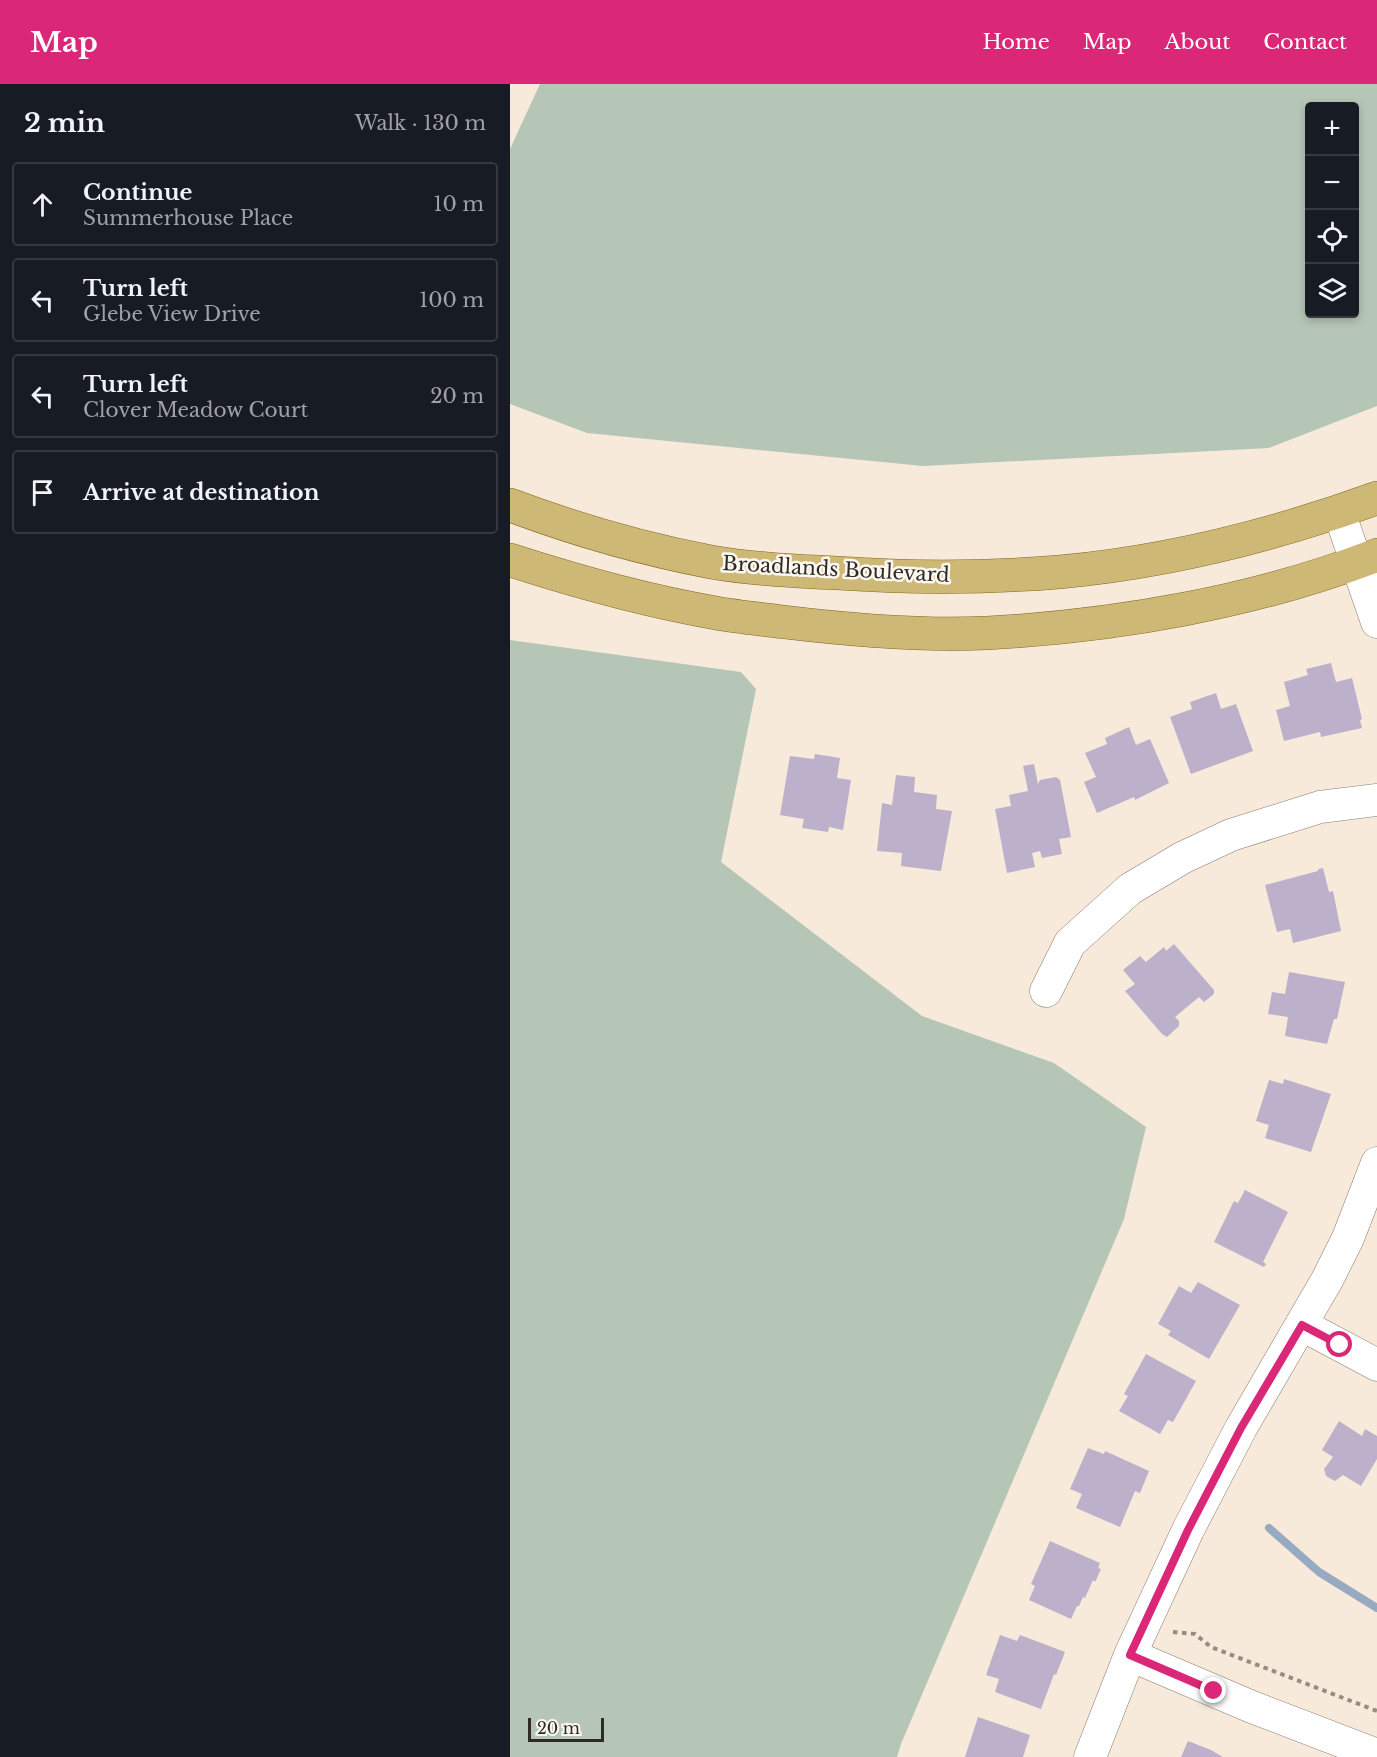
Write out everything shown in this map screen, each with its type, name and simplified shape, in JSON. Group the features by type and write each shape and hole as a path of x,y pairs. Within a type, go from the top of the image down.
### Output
{"main road":[{"name":"Broadlands Boulevard","path":"510,505 641,546 712,562 805,571 895,576 973,576 1060,572 1150,560 1241,540 1339,512 1377,498"},
{"path":"510,560 644,599 719,614 876,631 985,633 1072,626 1171,611 1269,589 1367,559"}],"street":[{"path":"1339,512 1367,559 1377,622"},
{"path":"1046,991 1070,943 1130,889 1182,858 1231,836 1320,807 1377,800"},
{"path":"1090,1757 1143,1661 1188,1530 1241,1428 1302,1325 1348,1238 1377,1163"},
{"path":"1302,1325 1377,1365"},
{"path":"1143,1661 1252,1707 1377,1755"}],"path":[{"path":"1143,1661 1173,1631 1195,1634 1211,1647 1377,1711"}],"green space":[{"path":"540,84 1377,84 1377,406 1269,448 923,466 587,433 510,404 510,149"},
{"path":"510,640 741,672 756,689 721,862 922,1016 1054,1063 1146,1127 1124,1219 897,1757 510,1757"}],"building":[{"path":"1331,663 1336,682 1352,678 1362,728 1321,737 1320,732 1284,741 1276,710 1290,706 1284,682 1308,675 1306,669"},
{"path":"1216,693 1221,709 1236,704 1253,751 1191,774 1170,717 1192,709 1190,702"},
{"path":"1129,727 1136,745 1150,739 1169,783 1135,800 1134,797 1097,813 1084,782 1096,777 1085,753 1107,744 1105,738"},
{"path":"815,754 840,758 837,778 851,780 843,830 829,827 828,832 802,828 804,819 780,815 790,756 814,759"},
{"path":"1034,764 1038,784 1040,780 1056,777 1060,780 1071,837 1059,839 1062,854 1042,858 1040,851 1032,853 1035,867 1007,873 995,809 1011,806 1009,795 1028,791 1023,766"},
{"path":"896,775 915,777 914,792 937,795 936,809 952,811 941,871 901,866 902,853 877,851 882,803 892,805"},
{"path":"1323,868 1329,892 1333,891 1341,931 1293,943 1290,929 1277,932 1265,885"},
{"path":"1174,944 1214,990 1214,994 1204,1002 1199,997 1175,1017 1179,1021 1179,1026 1167,1037 1125,991 1135,984 1123,970 1140,956 1146,962 1164,947 1166,951"},
{"path":"1289,972 1345,982 1337,1019 1334,1019 1327,1044 1285,1036 1288,1017 1268,1014 1272,992 1285,994"},
{"path":"1284,1079 1331,1094 1311,1152 1265,1138 1269,1125 1256,1121 1269,1080 1283,1084"},
{"path":"1245,1190 1288,1212 1263,1262 1266,1264 1264,1267 1214,1242 1234,1201 1238,1203"},
{"path":"1198,1282 1240,1305 1209,1359 1168,1335 1171,1331 1158,1324 1179,1286 1191,1293"},
{"path":"1146,1354 1196,1381 1173,1422 1168,1420 1160,1434 1119,1411 1128,1396 1124,1394"},
{"path":"1339,1421 1362,1436 1365,1429 1377,1436 1377,1459 1361,1486 1343,1475 1335,1481 1326,1476 1324,1469 1333,1457 1322,1450"},
{"path":"1088,1448 1104,1454 1105,1451 1149,1471 1140,1493 1135,1491 1120,1527 1076,1508 1082,1494 1070,1489"},
{"path":"1050,1541 1100,1563 1098,1568 1101,1569 1095,1582 1093,1580 1085,1598 1083,1597 1077,1606 1071,1619 1029,1600 1035,1586 1031,1584"},
{"path":"1000,1635 1017,1641 1020,1635 1065,1652 1041,1709 995,1692 999,1679 986,1675"},
{"path":"978,1717 1030,1735 1023,1757 965,1757"},
{"path":"1188,1741 1211,1750 1223,1757 1181,1757"}],"waterway":[{"path":"1269,1528 1319,1572 1377,1608"}],"route":[{"path":"1214,1691 1130,1655 1188,1530 1241,1428 1302,1325 1340,1345"}]}
